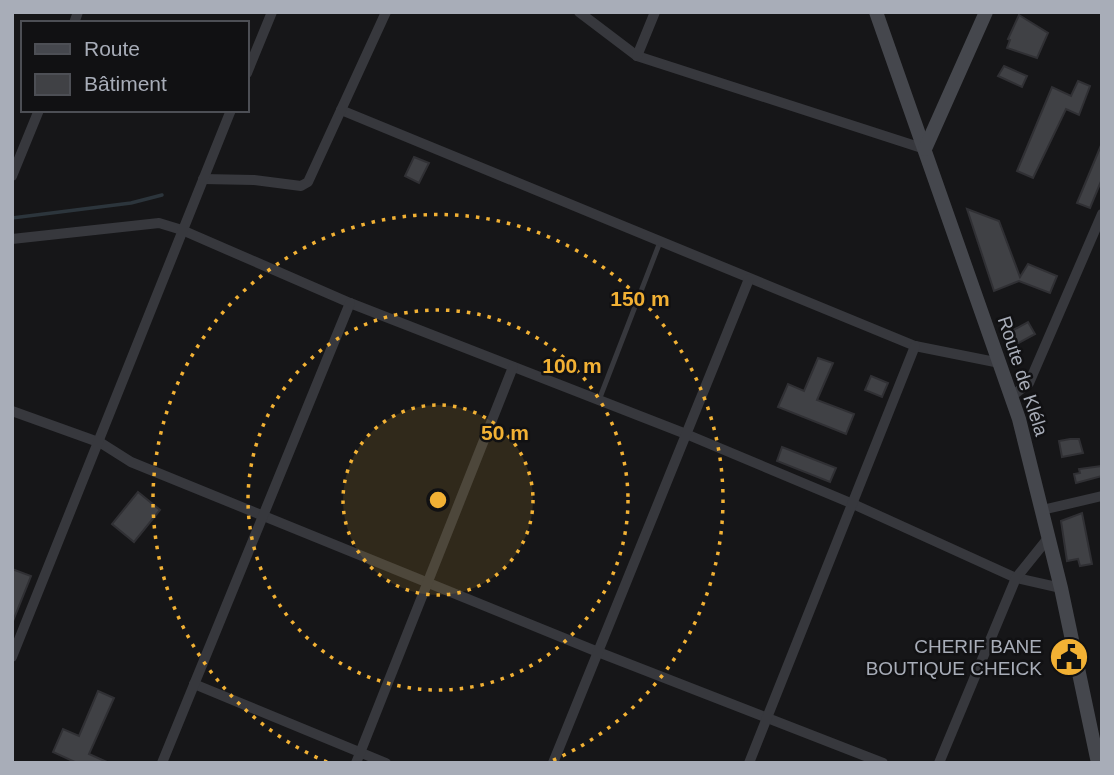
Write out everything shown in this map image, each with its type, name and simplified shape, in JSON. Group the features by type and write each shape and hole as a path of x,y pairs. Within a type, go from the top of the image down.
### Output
{"main road":[{"name":"Route de Kléla","path":"876,12 1012,396 1061,588 1098,763"},
{"path":"925,149 986,12"}],"street":[{"path":"248,71 272,12"},
{"path":"203,179 254,180 301,186 308,182 386,12"},
{"path":"579,12 638,57 925,149"},
{"path":"638,57 655,12"},
{"path":"341,110 915,346 999,363"},
{"path":"12,176 38,112"},
{"path":"12,657 101,443 230,112"},
{"path":"1012,396 1029,383 1102,214"},
{"path":"12,239 159,223 182,230 349,303 599,400 853,504 1016,578 1061,588"},
{"path":"553,763 748,278"},
{"path":"162,763 349,303"},
{"path":"749,763 915,346"},
{"path":"358,758 513,367"},
{"path":"12,411 101,443 131,462 598,652 883,763"},
{"path":"1042,510 1102,496"},
{"path":"939,763 1016,578 1049,537"},
{"path":"194,684 358,758 386,763"}],"lane":[{"path":"599,400 660,242"}],"building":[{"path":"1019,15 1048,33 1037,58 1007,48 1008,39"},
{"path":"1004,66 1027,76 1022,87 998,76"},
{"path":"1078,81 1090,86 1079,115 1066,109 1033,178 1017,171 1052,87 1071,96"},
{"path":"1102,143 1102,179 1090,208 1077,203"},
{"path":"414,157 429,163 419,183 405,176"},
{"path":"967,209 999,221 1020,277 1028,264 1057,276 1050,293 1019,281 994,291"},
{"path":"1028,322 1035,334 1013,346 1006,334"},
{"path":"818,358 833,363 817,400 854,414 846,434 778,407 788,384 804,391"},
{"path":"871,376 888,383 882,397 865,390"},
{"path":"1079,439 1083,453 1062,457 1059,441"},
{"path":"782,447 836,468 830,482 777,461"},
{"path":"1102,466 1102,476 1076,483 1074,474 1080,473 1079,469"},
{"path":"138,492 160,510 134,542 112,524"},
{"path":"1082,513 1092,564 1080,566 1078,559 1067,561 1061,521"},
{"path":"12,569 31,576 13,621 12,621"},
{"path":"98,691 114,698 89,754 109,763 77,763 53,752 63,729 79,736"}],"waterway":[{"path":"12,218 131,203 162,195"}],"place":[{"name":"CHERIF BANE BOUTIQUE CHEICK","path":"1069,657"}]}
